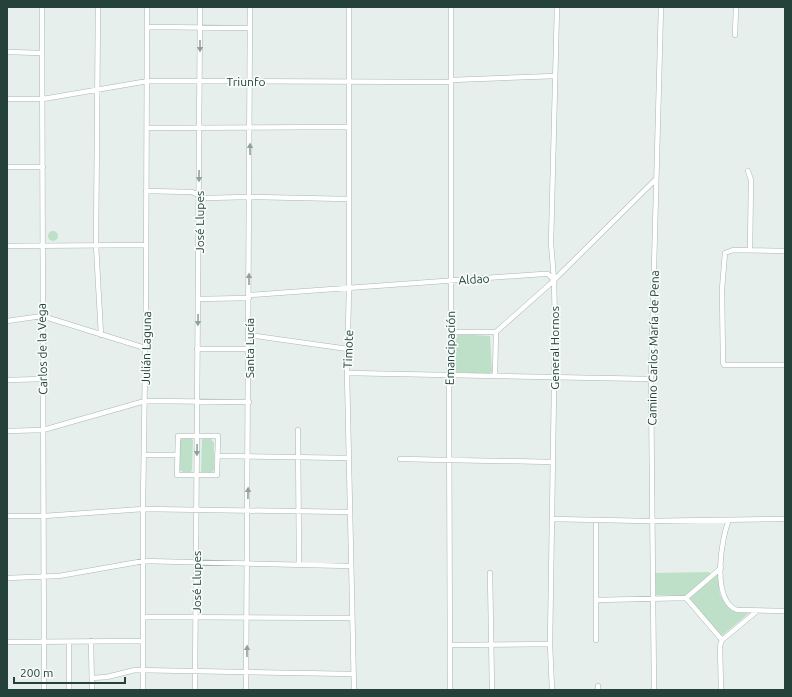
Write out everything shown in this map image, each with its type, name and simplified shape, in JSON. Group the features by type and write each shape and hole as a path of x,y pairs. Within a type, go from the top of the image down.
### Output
{"street":[{"name":"Carlos de la Vega","path":"42,7 44,690"},
{"path":"98,7 96,245 101,335"},
{"name":"Julián Laguna","path":"143,690 145,245 148,128 147,7"},
{"name":"José Llupes","path":"195,690 200,7"},
{"name":"Santa Lucía","path":"246,690 249,457 250,7"},
{"name":"Timote","path":"349,7 349,288 347,373 354,690"},
{"name":"Emancipación","path":"450,690 449,375 451,7"},
{"name":"General Hornos","path":"552,690 550,644 554,280 551,243 557,7"},
{"name":"Camino Carlos María de Pena","path":"654,690 652,379 661,7"},
{"path":"735,35 736,7"},
{"path":"148,27 250,28"},
{"path":"7,52 42,52"},
{"name":"Triunfo","path":"7,99 43,99 148,81 451,81 555,76"},
{"path":"148,128 348,127"},
{"path":"7,168 43,167"},
{"path":"748,171 751,180 750,250"},
{"path":"450,332 496,332 554,280 656,178"},
{"path":"146,191 192,192 205,198 249,197 348,199"},
{"path":"7,246 42,244 145,245"},
{"path":"785,251 750,250 729,251 725,253 722,321 724,365 785,365"},
{"name":"Aldao","path":"198,299 249,297 543,274 548,274 554,280"},
{"path":"7,321 42,316 145,348"},
{"path":"495,375 496,332"},
{"path":"249,335 348,349"},
{"path":"197,349 249,349"},
{"path":"347,373 652,379"},
{"path":"7,380 43,379"},
{"path":"7,431 43,430 145,401 249,402"},
{"path":"298,430 299,565"},
{"path":"178,436 197,436 218,436 217,475 177,474 178,436"},
{"path":"144,455 178,455"},
{"path":"217,456 349,458"},
{"path":"400,459 553,462"},
{"path":"7,516 44,516 143,509 299,510 350,512"},
{"path":"552,519 785,519"},
{"path":"596,520 596,640"},
{"path":"730,520 724,537 721,568 722,591 726,601 734,609 756,612 785,611"},
{"path":"7,578 44,577 144,561 196,561 247,564 351,566"},
{"path":"596,600 686,598 721,568"},
{"path":"490,573 492,690"},
{"path":"686,598 722,640"},
{"path":"721,690 720,646 722,640 756,612"},
{"path":"143,617 352,618"},
{"path":"90,641 92,690"},
{"path":"7,642 143,641"},
{"path":"69,642 69,690"},
{"path":"450,645 550,644"},
{"path":"92,678 107,677 130,670 354,674"}],"green space":[{"path":"53,231 58,236 53,241 48,236"},
{"path":"454,335 490,336 492,372 488,374 454,372 452,339"},
{"path":"183,438 191,438 193,440 191,472 183,472 180,470 180,441"},
{"path":"202,439 211,439 214,443 214,470 211,473 201,472"},
{"path":"709,572 711,575 685,596 654,595 655,573"},
{"path":"718,574 720,595 723,600 730,606 749,613 723,635 720,635 689,598"}]}
